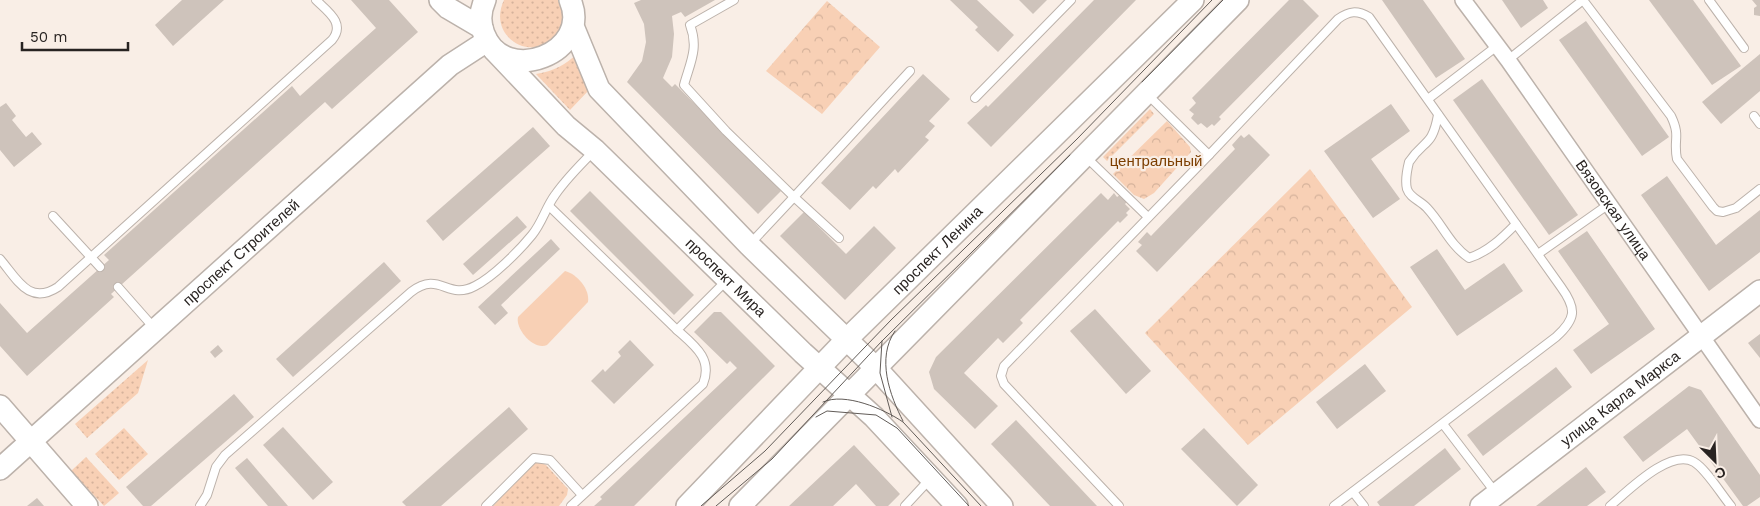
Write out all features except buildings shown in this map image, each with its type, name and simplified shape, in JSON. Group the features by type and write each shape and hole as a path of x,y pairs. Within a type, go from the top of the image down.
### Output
{"main road":[{"name":"проспект Мира","path":"440,0 488,40 566,126 595,150 819,368 850,394 957,506"},
{"path":"485,0 480,11 488,40 509,58 524,62 540,60 560,47 567,40 574,26"},
{"path":"570,0 574,16 574,26 599,89 749,245 876,367 1002,506"},
{"name":"проспект Ленина","path":"687,506 846,340 1193,0"},
{"path":"741,506 1238,0"},
{"name":"проспект Строителей","path":"0,469 450,65 488,40"},
{"name":"улица Карла Маркса","path":"1488,500 1760,291"},
{"path":"0,406 87,506"}],"street":[{"name":"Вязовская улица","path":"1463,0 1508,60 1760,420"}],"lane":[{"path":"0,259 24,288 32,293 42,295 58,287 332,40 338,29 335,19 316,0"},
{"path":"734,0 690,25 695,38 694,54 684,85 726,131 839,238"},
{"path":"975,98 1071,0"},
{"path":"1567,0 1573,8"},
{"path":"1508,60 1583,0 1671,116 1678,130 1677,159 1713,207 1717,211 1729,211 1760,189"},
{"path":"1709,0 1744,48"},
{"path":"1120,506 1004,384 1001,376 1004,366 1338,19 1353,12 1362,12 1370,17 1570,299 1573,309 1571,319 1556,338 1334,506"},
{"path":"1428,99 1497,46"},
{"path":"749,245 910,71"},
{"path":"1147,93 1209,155"},
{"path":"1438,115 1434,134 1409,162 1407,181 1411,196 1427,208 1456,250 1469,258 1478,255 1495,244 1516,224"},
{"path":"1754,116 1760,124"},
{"path":"203,505 216,467 225,455 420,284 429,282 458,291 477,285 491,275 533,235 559,190 595,150"},
{"path":"1085,156 1148,217"},
{"path":"1538,254 1609,204"},
{"path":"549,206 677,330 703,358 707,368 702,384 571,506"},
{"path":"53,216 100,268"},
{"path":"677,330 728,280"},
{"path":"118,287 155,329"},
{"path":"1444,424 1488,500"},
{"path":"486,506 534,458 550,460 582,495"},
{"path":"1610,506 1663,464 1675,459 1686,458 1695,462 1730,506"},
{"path":"905,506 931,478"},
{"path":"1353,492 1364,506"}],"green space":[{"path":"504,0 558,0 562,15 559,30 550,41 540,47 528,47 517,44 508,37 502,27 500,14"},
{"path":"827,1 880,47 822,114 766,71"},
{"path":"578,53 589,90 570,110 536,74 559,67"},
{"path":"1150,109 1154,114 1107,161 1103,157"},
{"name":"центральный","path":"1167,121 1190,147 1191,152 1154,193 1144,199 1134,195 1113,174"},
{"path":"1310,169 1412,307 1248,445 1145,333"},
{"path":"565,271 574,275 585,287 588,302 547,345 537,345 522,333 518,317"},
{"path":"148,360 138,393 87,438 75,424"},
{"path":"124,428 148,454 119,480 95,454"},
{"path":"86,457 119,493 104,506 71,471"},
{"path":"540,462 546,465 568,489 567,495 559,506 493,506 532,464"}],"tram line":[{"path":"701,506 765,451 891,320 1077,139 1212,0"},
{"path":"1142,82 1223,0"},
{"path":"716,506 772,459 881,342 1070,155"},
{"path":"895,331 886,353 887,377 903,421"},
{"path":"882,341 880,373 892,417"},
{"path":"823,402 832,399 842,399 864,403 886,412 903,422 981,506"},
{"path":"816,417 827,411 876,415 897,428 969,506"}]}
